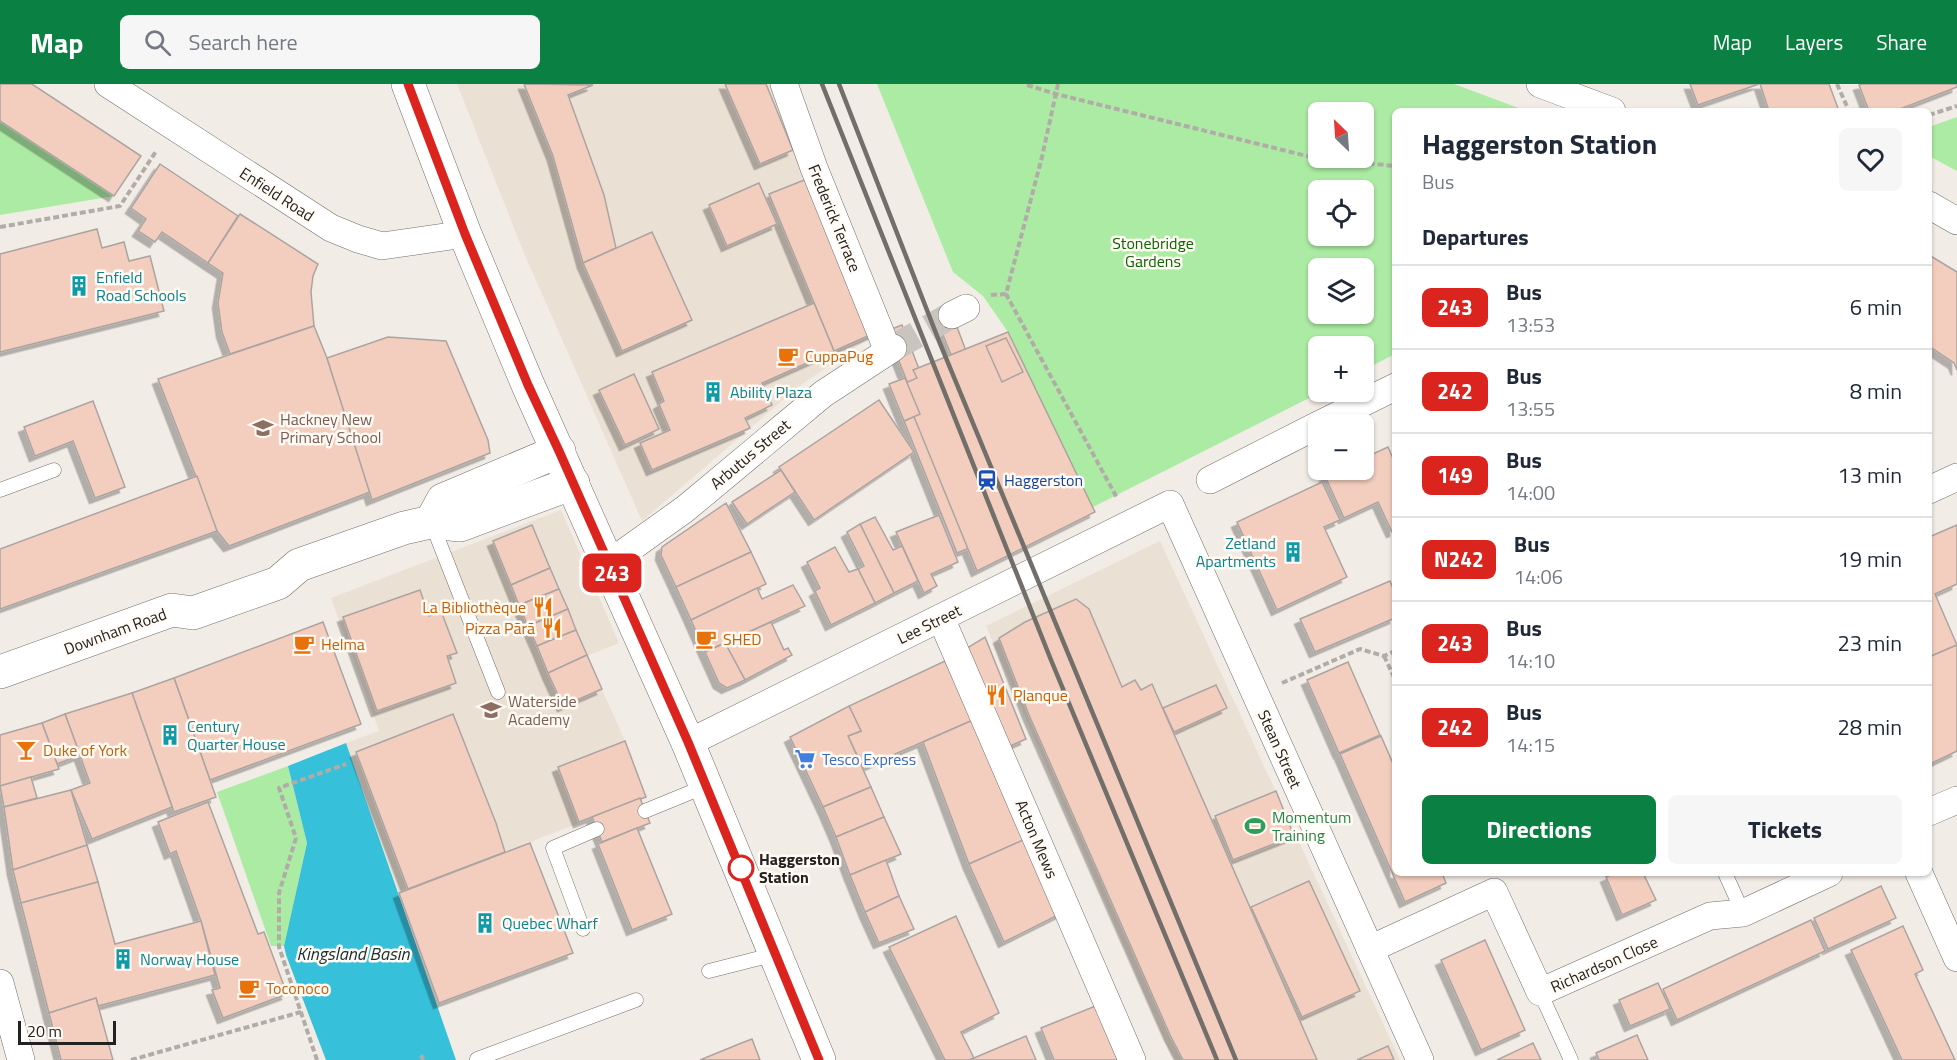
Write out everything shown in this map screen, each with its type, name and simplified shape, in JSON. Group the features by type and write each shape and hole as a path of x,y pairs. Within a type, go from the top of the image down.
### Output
{"main road":[{"path":"408,84 465,234 528,385 688,742 819,1060"},
{"path":"431,522 443,500 559,451"},
{"name":"Downham Road","path":"0,672 172,610 193,613 278,583 299,565 404,528 431,522 460,525 573,483"}],"street":[{"name":"Enfield Road","path":"108,84 331,228 358,240 382,246 465,234"},
{"name":"Frederick Terrace","path":"784,84 814,168 891,350"},
{"path":"1540,84 1592,93 1609,108"},
{"path":"1932,207 1957,221"},
{"name":"Arbutus Street","path":"608,564 685,508 823,394 891,350"},
{"path":"1341,414 1392,388"},
{"path":"1210,480 1308,431"},
{"path":"1932,489 1957,477"},
{"name":"Lee Street","path":"688,742 1170,504"},
{"name":"Stean Street","path":"1170,504 1420,1060"},
{"name":"Acton Mews","path":"941,618 1132,1060"},
{"path":"1932,811 1957,800"},
{"name":"Richardson Close","path":"1370,949 1494,892 1540,992 1710,916 1743,913 1823,876"},
{"path":"1919,876 1957,958"},
{"path":"0,983 21,1060"}],"lane":[{"path":"0,490 54,470"},
{"path":"431,522 498,692"},
{"path":"645,811 706,786"},
{"path":"583,929 553,848 597,830"},
{"path":"1726,876 1743,913"},
{"path":"709,971 776,954"},
{"path":"1540,992 1570,1060"},
{"path":"477,1059 636,999"}],"path":[{"path":"1058,84 1006,294 1116,496 1117,506"},
{"path":"1837,84 1848,108"},
{"path":"1027,85 1315,158 1392,166"},
{"path":"1932,114 1957,106"},
{"path":"0,227 120,206 153,156"},
{"path":"1255,694 1360,650 1384,656 1392,652"},
{"path":"1384,656 1392,673"},
{"path":"317,1060 279,947 279,893 296,838 279,788 346,764"},
{"path":"131,1060 301,1012"}],"shaded area":[{"path":"457,84 789,84 877,333 798,387 642,521 524,253"},
{"name":"Waterside Academy","path":"561,510 619,643 587,656 625,741 646,797 399,893 346,743 379,731 331,598"},
{"path":"1160,541 1400,1060 1175,1060 1167,1046 986,626"}],"green space":[{"name":"Stonebridge Gardens","path":"877,84 1454,84 1519,108 1392,108 1392,356 1374,365 1374,336 1308,336 1308,399 1093,507 1008,332 983,296 953,272"},
{"path":"1957,117 1957,171 1932,158 1932,126"},
{"path":"0,121 114,196 0,215"},
{"path":"288,766 307,843 284,946 271,946 217,792"}],"water":[{"name":"Kingsland Basin","path":"346,743 456,1060 326,1060 286,955 284,946 307,843 288,766"}],"building":[{"path":"0,84 32,84 141,156 114,196 0,121"},
{"path":"524,84 593,85 568,95 604,195 616,248 583,263 553,156"},
{"path":"725,84 766,84 793,150 760,164"},
{"path":"1690,84 1759,84 1698,105"},
{"path":"1760,84 1829,84 1838,108 1768,108"},
{"path":"1957,84 1957,87 1903,108 1868,108 1859,85"},
{"path":"160,164 238,216 208,263 162,232 155,242 138,231 146,219 131,208"},
{"path":"817,175 879,331 834,351 769,194"},
{"path":"759,183 777,224 727,246 709,205"},
{"path":"240,214 318,264 313,276 311,292 314,326 230,354 222,332 218,303 223,273 208,263"},
{"name":"Enfield Road Schools","path":"97,229 102,248 124,242 129,261 150,256 164,311 0,352 0,254"},
{"path":"652,232 692,320 622,351 583,263"},
{"path":"1932,257 1957,272 1957,370 1954,363 1932,348"},
{"name":"Ability Plaza","path":"814,303 834,351 762,383 772,405 745,418 750,428 652,470 640,443 670,430 659,404 664,401 652,372"},
{"path":"949,306 971,364 990,355 1057,509 1035,517 1017,475 1003,482 934,313"},
{"path":"902,325 968,495 958,499 977,545 957,553 904,421 920,414 887,331"},
{"name":"Hackney New Primary School","path":"314,326 327,358 370,492 229,546 217,531 158,379"},
{"path":"1008,332 1095,512 977,571 901,385 917,378 913,370"},
{"path":"388,337 446,341 488,440 490,453 372,500 327,358"},
{"path":"1006,338 1023,372 1002,382 986,346"},
{"path":"634,374 659,429 625,445 599,390"},
{"path":"905,378 920,414 904,421 889,384"},
{"path":"879,400 914,452 814,520 779,467"},
{"path":"93,401 125,487 95,498 73,441 35,456 24,427"},
{"path":"1388,447 1392,456 1392,532 1378,502 1344,518 1327,480 1374,480 1374,453"},
{"path":"781,470 795,492 747,524 732,502"},
{"path":"197,476 217,531 0,609 0,549"},
{"name":"Zetland Apartments","path":"1322,482 1340,520 1324,527 1347,577 1277,610 1237,522"},
{"path":"726,503 751,552 676,587 661,555 662,547"},
{"path":"939,515 958,562 931,574 937,586 924,593 896,532"},
{"path":"875,517 893,550 902,546 918,581 894,593 860,524"},
{"path":"860,524 894,593 875,603 858,569 864,566 847,532"},
{"path":"532,525 550,568 511,585 493,541"},
{"path":"1957,525 1957,584 1935,594 1957,645 1932,656 1932,536"},
{"path":"835,547 849,572 858,569 875,603 831,625 815,591 820,588 807,562"},
{"path":"751,552 766,584 691,620 676,587"},
{"path":"550,568 559,589 519,605 511,585"},
{"path":"1390,581 1392,586 1392,619 1315,652 1300,619"},
{"path":"793,585 805,606 705,652 691,620 757,588 762,599"},
{"name":"La Bibliothèque","path":"559,589 568,609 528,626 519,605"},
{"path":"420,590 429,616 441,611 457,653 447,656 456,683 377,711 343,617"},
{"path":"1076,599 1089,609 1122,687 1135,680 1141,690 1152,684 1317,1060 1183,1060 1029,715 999,638 1025,622"},
{"name":"Pizza Pārā","path":"568,609 576,630 537,646 528,626"},
{"path":"323,622 361,724 210,780 174,678"},
{"path":"771,622 784,650 788,648 792,655 745,680 725,643"},
{"path":"576,630 587,655 548,673 537,646"},
{"name":"Planque","path":"985,637 1026,739 1008,747 964,650"},
{"path":"725,643 745,680 727,688 719,683 705,652"},
{"path":"1957,645 1957,751 1932,763 1932,656"},
{"path":"587,655 602,689 563,706 548,673"},
{"path":"945,661 973,720 863,768 848,736 861,731 849,706"},
{"path":"1348,662 1380,735 1339,753 1307,680"},
{"name":"Century Quarter House","path":"174,678 216,797 174,812 132,693"},
{"path":"1216,685 1227,708 1174,732 1163,708"},
{"path":"132,693 172,807 92,839 71,790 90,783 65,714"},
{"path":"849,706 861,731 848,736 871,787 823,807 790,737"},
{"path":"65,714 80,755 57,764 42,723"},
{"path":"453,714 496,823 505,852 408,889 356,752"},
{"path":"973,720 1030,837 969,864 923,742"},
{"name":"Duke of York","path":"42,723 59,769 0,786 0,735"},
{"path":"1381,736 1392,761 1392,872 1340,754"},
{"path":"625,741 646,797 579,822 558,767"},
{"path":"31,777 37,798 4,807 0,786"},
{"path":"871,787 884,817 836,837 823,807"},
{"path":"71,790 87,845 13,870 4,807"},
{"name":"Momentum Training","path":"1276,791 1294,836 1233,860 1215,816"},
{"path":"640,798 650,823 602,842 592,817"},
{"path":"208,802 258,934 264,932 287,994 223,1018 212,990 220,988 201,921 176,851 170,854 158,822"},
{"path":"884,817 901,854 850,875 836,837"},
{"path":"637,828 672,914 632,930 598,844"},
{"path":"1030,837 1062,913 1004,942 969,864"},
{"name":"Quebec Wharf","path":"530,843 573,953 439,1003 399,893"},
{"path":"87,845 98,882 21,903 13,870"},
{"path":"886,860 899,896 865,912 850,875"},
{"path":"1394,876 1443,876 1446,883 1405,902"},
{"path":"1644,876 1656,900 1622,915 1606,877"},
{"path":"1309,881 1360,991 1302,1017 1251,907"},
{"name":"Norway House","path":"98,882 115,944 201,921 215,975 98,1006 96,998 49,1013 21,903"},
{"path":"1881,886 1896,918 1828,949 1814,918"},
{"path":"899,896 914,929 879,943 865,912"},
{"path":"956,916 999,1013 961,1032 974,1058 969,1060 945,1060 889,947"},
{"path":"1811,920 1825,951 1677,1020 1663,989"},
{"path":"1903,926 1923,970 1915,974 1955,1060 1902,1060 1851,950"},
{"path":"1485,940 1525,1030 1481,1050 1441,960"},
{"path":"1658,983 1670,1009 1630,1026 1619,1000"},
{"path":"96,998 113,1060 61,1060 49,1013"},
{"path":"1098,1005 1121,1060 1054,1060 1041,1028"},
{"path":"1637,1035 1648,1060 1599,1060 1596,1053"},
{"path":"1026,1036 1036,1060 969,1060 974,1058"},
{"path":"752,1039 760,1060 700,1060 739,1044"},
{"path":"1533,1043 1541,1060 1497,1060"},
{"path":"1388,1046 1394,1060 1357,1060"}],"tunnel":[{"path":"893,348 952,315"}],"railway":[{"path":"822,84 1051,660 1217,1060"},
{"path":"839,84 939,341 1236,1060"}],"bus line":[{"name":"243","path":"408,84 465,234 528,385 688,742 819,1060"}],"place":[{"name":"Enfield Road Schools","path":"79,286"},
{"name":"CuppaPug","path":"788,356"},
{"name":"Ability Plaza","path":"713,392"},
{"name":"Hackney New Primary School","path":"263,428"},
{"name":"Haggerston","path":"987,480"},
{"name":"Zetland Apartments","path":"1293,552"},
{"name":"La Bibliothèque","path":"543,607"},
{"name":"Pizza Pārā","path":"552,628"},
{"name":"SHED","path":"706,639"},
{"name":"Helma","path":"304,644"},
{"name":"Planque","path":"996,695"},
{"name":"Waterside Academy","path":"491,710"},
{"name":"Century Quarter House","path":"170,735"},
{"name":"Duke of York","path":"26,750"},
{"name":"Tesco Express","path":"805,759"},
{"name":"Momentum Training","path":"1255,826"},
{"name":"Haggerston Station","path":"741,868"},
{"name":"Quebec Wharf","path":"485,923"},
{"name":"Norway House","path":"123,959"},
{"name":"Toconoco","path":"249,988"}]}
